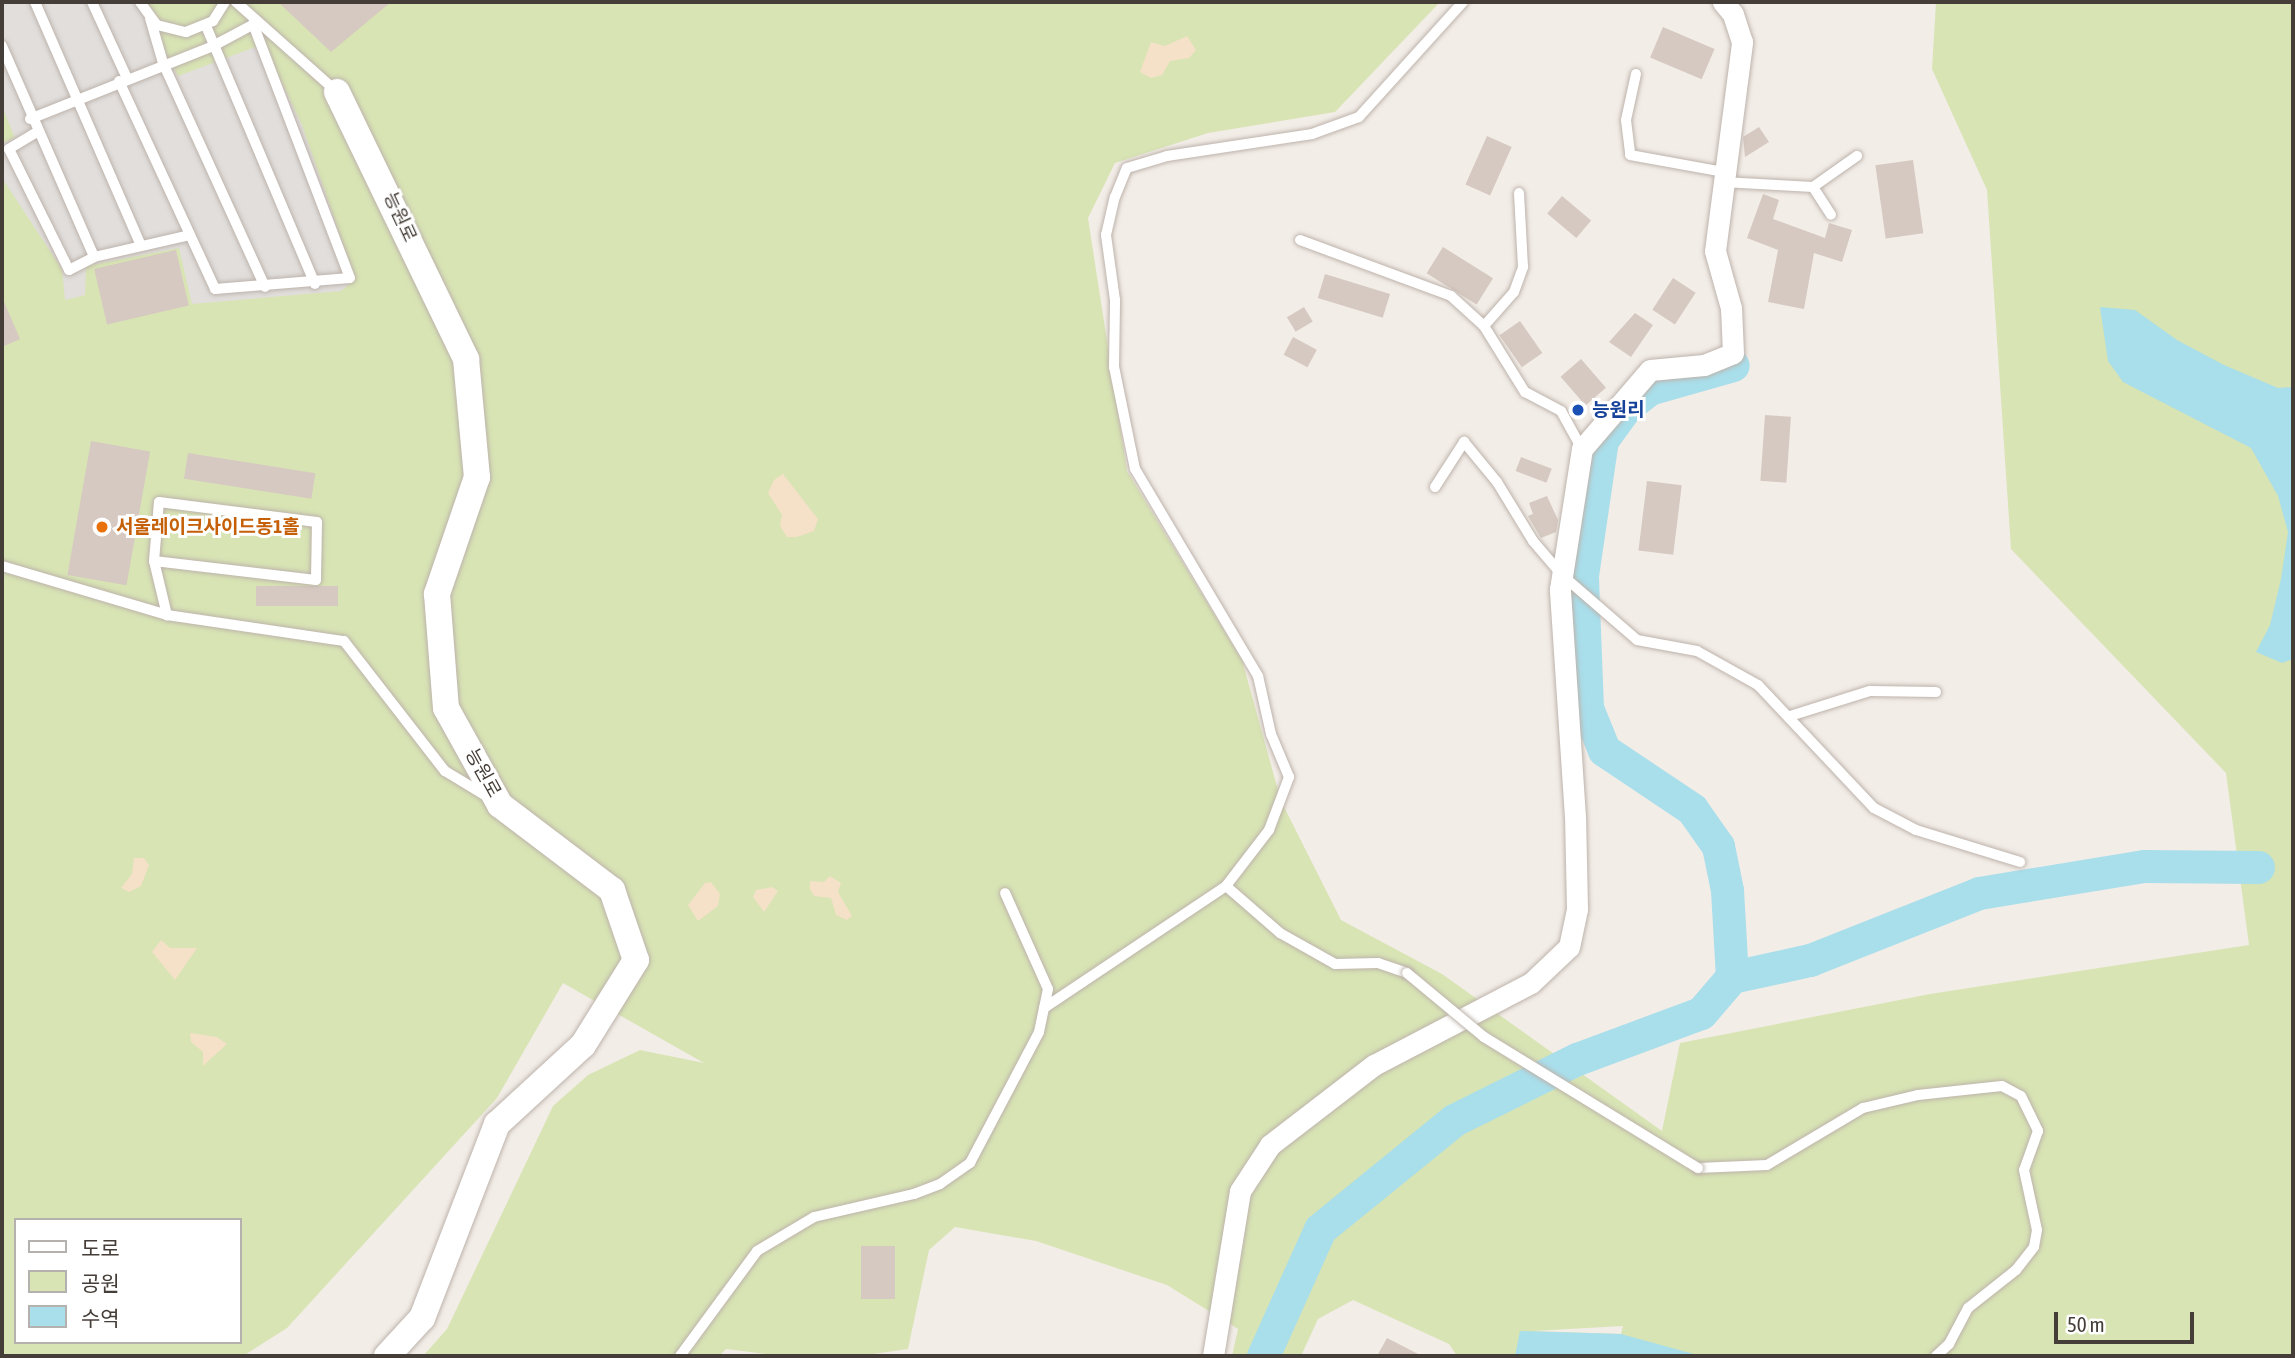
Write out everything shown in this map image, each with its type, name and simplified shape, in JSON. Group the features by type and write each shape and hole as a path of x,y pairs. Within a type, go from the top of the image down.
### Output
{"street":[{"path":"1213,1356 1240,1191 1270,1145 1374,1065 1531,984 1569,947 1577,896 1562,575 1582,449 1650,370 1704,365 1733,354 1731,308 1716,251 1723,177 1742,42 1733,14 1723,2"},
{"name":"능원로","path":"337,92 466,359 477,477 437,594 446,708 500,804 612,890 636,960 583,1045 497,1124 422,1318 387,1356"}],"lane":[{"path":"35,2 140,244"},
{"path":"92,2 123,80 215,289 315,284 350,278 256,23"},
{"path":"140,2 150,18 163,62 265,287"},
{"path":"150,18 170,31 186,33 206,26 225,2"},
{"path":"236,2 256,23 337,92"},
{"path":"1044,1008 1226,886 1269,830 1289,777 1271,734 1258,676 1135,469 1114,367 1115,300 1107,236 1115,197 1127,168 1167,156 1311,134 1359,117 1464,2"},
{"path":"30,119 163,62 213,46 256,23"},
{"path":"206,26 315,284"},
{"path":"2,46 30,119 94,257"},
{"path":"1636,74 1626,120 1630,155 1723,177 1813,187 1857,156"},
{"path":"37,132 5,150 69,271 94,257 140,244 190,235"},
{"path":"1813,187 1831,215"},
{"path":"1484,326 1514,292 1523,267 1519,193"},
{"path":"1300,240 1451,296 1484,326 1525,392 1561,411 1582,449"},
{"path":"1435,487 1464,443 1497,482 1532,541 1562,575 1597,601 1637,640 1697,651 1758,685 1874,808 1916,830 2020,862"},
{"path":"154,561 316,580 317,522 159,502 154,561 167,615"},
{"path":"2,566 167,615 344,640 445,771 500,804"},
{"path":"1790,716 1870,691 1936,692"},
{"path":"1226,886 1280,933 1335,964 1378,963 1407,972 1484,1037 1698,1168 1766,1165 1863,1108 1918,1095 2002,1086 2021,1096 2038,1131 2024,1170 2037,1230 2034,1247 2016,1270 1968,1308 1949,1344 1936,1356"},
{"path":"680,1356 757,1251 814,1217 915,1194 940,1184 970,1163 1039,1032 1048,989 1005,893"}],"green space":[{"path":"2,2 1440,2 1335,112 1208,133 1115,163 1088,218 1127,471 1242,660 1281,801 1341,920 1442,974 1662,1131 1680,1043 1930,994 2249,945 2226,773 2011,549 1987,190 1932,69 1936,2 2293,2 2293,1356 1457,1356 1449,1344 1353,1300 1318,1319 1301,1356 1232,1356 1238,1329 1167,1285 1036,1241 955,1227 929,1250 908,1349 859,1356 782,1356 726,1349 719,1356 423,1356 447,1329 553,1106 588,1075 640,1050 704,1063 563,983 497,1098 287,1328 243,1356 2,1356","holes":["1623,1326 1621,1334 1532,1331"]}],"sand":[{"path":"1187,36 1196,50 1189,58 1170,61 1162,75 1151,78 1140,72 1151,42 1165,46"},
{"path":"783,474 818,519 814,531 797,537 787,537 780,526 782,515 768,493 774,480"},
{"path":"134,858 144,858 149,865 141,886 129,892 121,888 132,874"},
{"path":"830,876 841,883 838,892 852,916 847,920 836,915 831,898 814,896 810,889 810,881 824,882"},
{"path":"711,882 720,894 718,906 698,921 688,905 705,883"},
{"path":"772,887 778,891 764,912 753,897 756,890"},
{"path":"161,940 170,948 197,948 175,980 152,952"},
{"path":"190,1033 217,1037 227,1044 203,1066 203,1052 191,1042"}],"shaded area":[{"path":"2,2 140,2 178,76 263,44 302,125 355,279 341,291 192,304 179,248 86,266 85,295 65,300 62,269 2,178 2,143 15,138 2,106"}],"water":[{"path":"2100,307 2135,310 2177,340 2224,365 2278,388 2293,387 2293,659 2282,663 2256,652 2270,625 2288,532 2278,496 2251,448 2123,382 2108,361"},
{"path":"1520,1331 1621,1334 1701,1356 1515,1356"}],"building":[{"path":"278,2 391,2 331,52"},
{"path":"1663,27 1715,49 1702,79 1650,57"},
{"path":"1759,127 1769,142 1745,157 1743,137"},
{"path":"1487,136 1512,147 1490,195 1465,184"},
{"path":"1913,160 1923,233 1886,239 1875,165"},
{"path":"1763,194 1779,200 1773,219 1825,238 1829,223 1852,230 1842,262 1814,253 1804,309 1768,302 1778,250 1747,238"},
{"path":"1562,196 1591,220 1576,238 1547,214"},
{"path":"1443,247 1493,278 1477,305 1427,273"},
{"path":"176,250 189,306 107,324 94,269"},
{"path":"1325,274 1390,294 1383,318 1318,298"},
{"path":"1673,278 1696,293 1675,325 1652,310"},
{"path":"2,297 20,339 2,347"},
{"path":"1304,307 1313,322 1296,332 1287,317"},
{"path":"1635,313 1653,325 1631,357 1609,342"},
{"path":"1520,321 1542,353 1522,367 1500,335"},
{"path":"1293,337 1317,350 1307,367 1284,355"},
{"path":"1581,359 1606,388 1586,405 1561,377"},
{"path":"1765,415 1791,417 1786,483 1760,481"},
{"path":"91,441 150,451 126,585 67,575"},
{"path":"188,453 315,473 311,499 184,479"},
{"path":"1521,457 1552,469 1546,483 1516,471"},
{"path":"1647,481 1682,485 1673,555 1638,550"},
{"path":"1547,496 1558,520 1556,532 1541,538 1528,516 1533,514 1529,503"},
{"path":"256,586 338,586 338,606 256,606"},
{"path":"861,1246 895,1246 895,1299 861,1299"},
{"path":"1387,1338 1422,1356 1377,1356"}],"waterway":[{"path":"1732,977 1727,890 1718,846 1692,809 1604,750 1587,708 1582,575 1602,440 1626,407 1649,389 1733,365"},
{"path":"1263,1356 1320,1229 1454,1120 1577,1059 1701,1013 1732,977 1810,960 1979,893 2144,866 2258,867"}],"place":[{"name":"능원리","path":"1578,410"},
{"name":"서울레이크사이드동1홀","path":"102,527"}]}
